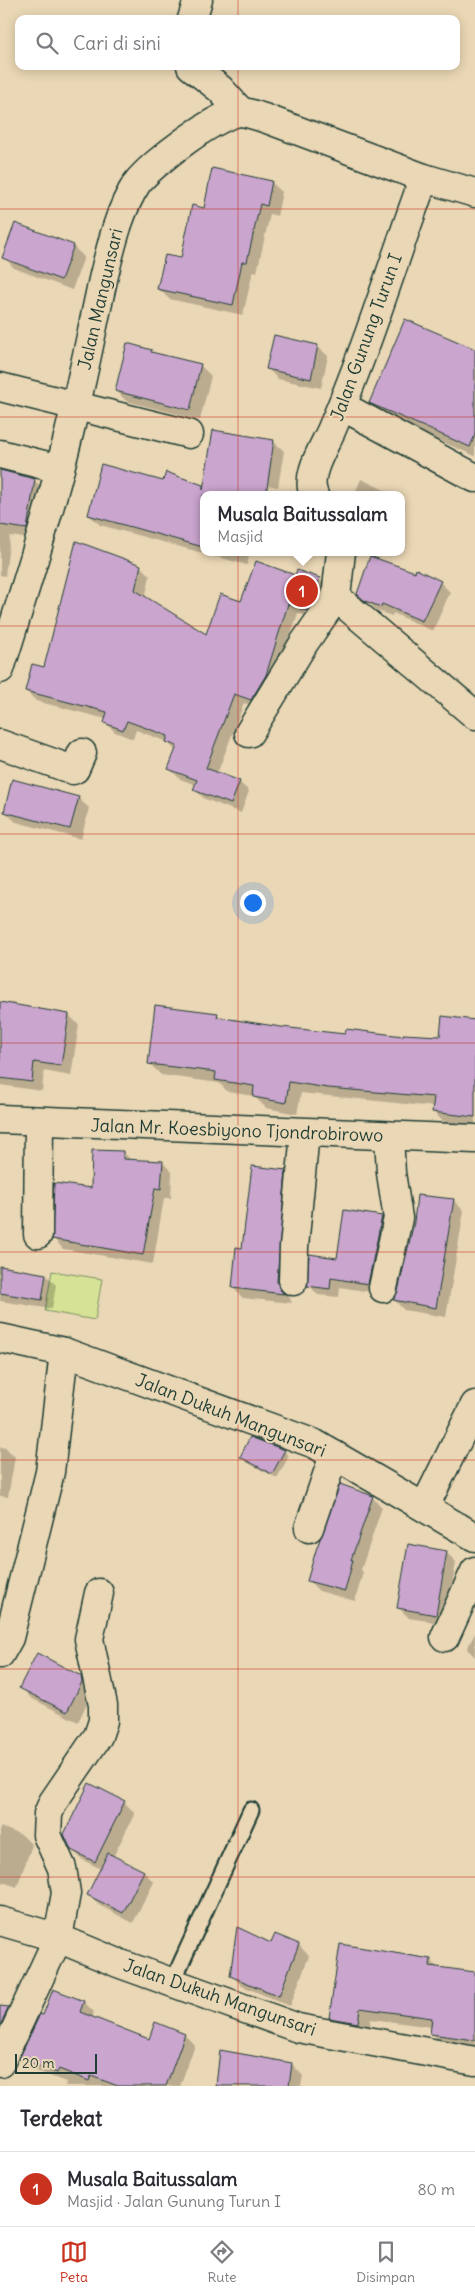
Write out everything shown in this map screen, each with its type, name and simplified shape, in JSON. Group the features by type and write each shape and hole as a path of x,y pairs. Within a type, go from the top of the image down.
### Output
{"street":[{"path":"193,15 198,0"},
{"path":"196,70 220,89 241,112 424,178 475,193"},
{"name":"Jalan Mangunsari","path":"0,669 46,521 60,469 76,406 86,351 116,225 138,182 180,144 210,125 241,112"},
{"name":"Jalan Gunung Turun I","path":"312,491 311,488 315,466 342,406 424,178"},
{"path":"0,387 189,434"},
{"path":"342,406 475,478"},
{"path":"0,454 60,469"},
{"path":"249,733 304,643 336,598 341,556"},
{"path":"336,598 475,714"},
{"path":"0,744 73,770 82,754"},
{"name":"Jalan Mr. Koesbiyono Tjondrobirowo","path":"0,1119 475,1139"},
{"path":"38,1234 39,1121"},
{"path":"293,1281 294,1247 305,1133"},
{"path":"383,1288 398,1218 391,1174 389,1136"},
{"name":"Jalan Dukuh Mangunsari","path":"0,1338 64,1352 315,1444 425,1506 475,1537"},
{"path":"0,1654 9,1638 50,1472 64,1352"},
{"path":"425,1506 475,1404"},
{"path":"309,1528 334,1455"},
{"path":"445,1637 475,1571"},
{"path":"0,2063 58,1938 66,1893 62,1868 47,1835 48,1814 52,1802 98,1736 103,1721 103,1705 89,1639 99,1593"},
{"name":"Jalan Dukuh Mangunsari","path":"0,1921 58,1938 172,1983 298,2028 475,2061"}],"lane":[{"path":"172,1983 251,1810"}],"green space":[{"path":"52,1271 102,1279 95,1320 45,1311"}],"building":[{"path":"212,168 272,181 267,206 260,204 247,262 242,262 233,305 157,289 165,255 181,258 192,205 204,208"},
{"path":"15,223 74,245 61,280 2,258"},
{"path":"405,319 475,349 475,435 470,447 369,403"},
{"path":"274,335 318,345 311,379 266,369"},
{"path":"127,343 152,350 151,352 201,364 190,410 115,391"},
{"path":"213,430 274,440 267,491 200,491 200,546 88,515 101,464 163,481 166,472 203,485 203,490"},
{"path":"0,470 35,479 27,529 0,525"},
{"path":"76,541 141,565 135,590 206,634 220,594 241,601 256,561 295,575 297,570 320,578 307,611 288,604 266,675 251,700 234,694 206,768 240,781 231,804 193,790 197,780 168,769 177,746 166,742 168,736 127,721 123,730 104,723 107,712 25,691 32,664 44,667"},
{"path":"370,556 415,572 416,569 441,581 422,621 382,604 381,607 365,601 357,594"},
{"path":"12,779 79,797 70,829 4,812"},
{"path":"0,1002 69,1014 61,1066 34,1062 32,1082 0,1078"},
{"path":"155,1005 218,1013 217,1017 281,1027 345,1034 346,1029 403,1036 403,1034 440,1036 442,1016 475,1020 475,1117 432,1112 434,1097 328,1088 289,1082 286,1103 253,1097 254,1086 215,1080 216,1072 148,1064"},
{"path":"92,1150 123,1151 123,1159 163,1161 161,1189 155,1188 143,1255 52,1239 54,1183 91,1188"},
{"path":"252,1166 286,1170 277,1281 279,1288 284,1294 232,1288 236,1247 242,1248"},
{"path":"417,1195 454,1199 436,1308 393,1300 398,1291 414,1222"},
{"path":"344,1210 382,1216 368,1284 331,1278 330,1289 307,1286 309,1254 337,1258"},
{"path":"0,1266 46,1274 42,1300 0,1293"},
{"path":"250,1437 285,1450 272,1474 240,1457"},
{"path":"340,1484 373,1496 351,1560 353,1560 345,1591 307,1581"},
{"path":"408,1544 447,1551 436,1615 397,1608"},
{"path":"37,1653 81,1676 82,1682 67,1712 19,1688"},
{"path":"89,1783 125,1801 95,1862 71,1850 64,1834"},
{"path":"108,1853 144,1871 123,1913 87,1895"},
{"path":"237,1927 271,1943 275,1934 299,1944 279,1996 230,1976"},
{"path":"340,1944 431,1959 430,1966 475,1972 475,2040 430,2034 432,2018 360,2008 358,2023 329,2018"},
{"path":"53,1989 84,2001 80,2012 149,2039 155,2022 185,2034 166,2086 118,2086 91,2076 89,2081 59,2069 57,2073 19,2059 40,2014 43,2015"},
{"path":"0,2006 9,2007 0,2026"},
{"path":"220,2050 292,2063 289,2086 216,2086"}],"place":[{"name":"Musala Baitussalam","path":"302,591"}]}
